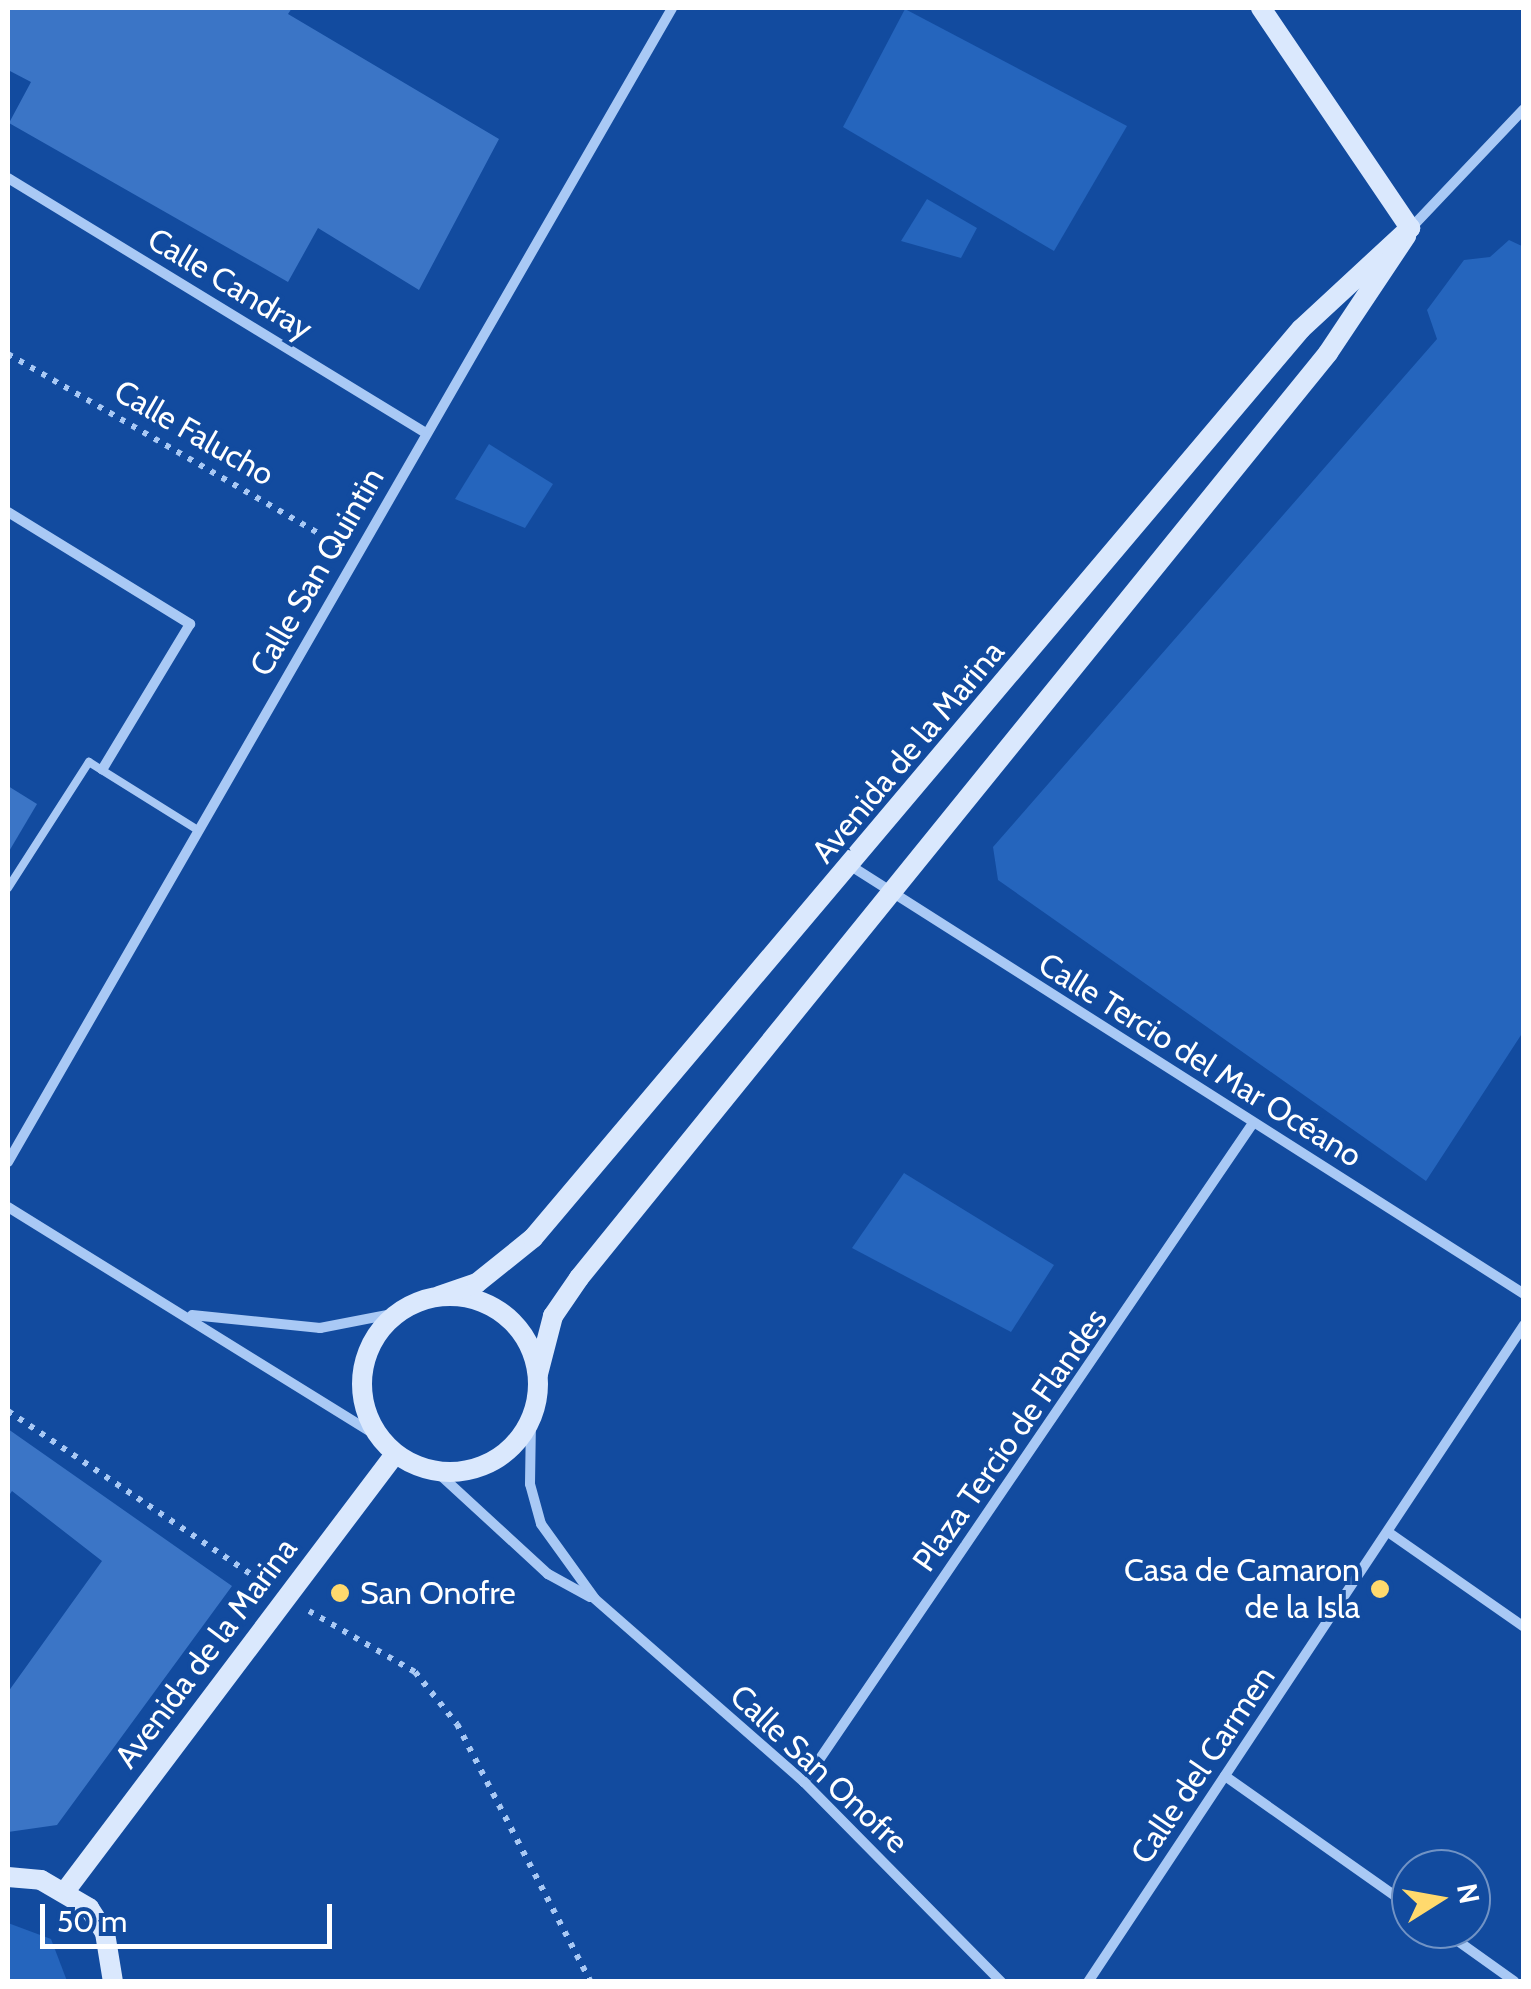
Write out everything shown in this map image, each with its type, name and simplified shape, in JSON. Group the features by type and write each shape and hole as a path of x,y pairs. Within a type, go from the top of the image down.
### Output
{"street":[{"name":"Calle San Quintin","path":"8,1162 672,8"},
{"path":"1262,8 1410,228"},
{"name":"Avenida de la Marina","path":"440,1296 477,1283 533,1238 852,866 1301,330 1410,228 1524,108"},
{"name":"Calle Candray","path":"8,178 426,434"},
{"name":"Avenida de la Marina","path":"538,1374 554,1316 579,1278 894,897 1328,353 1410,228"},
{"path":"8,512 190,624 102,770"},
{"name":"Calle Tercio del Mar Océano","path":"852,866 894,897 1524,1294"},
{"name":"Plaza Tercio de Flandes","path":"804,1782 1253,1123"},
{"path":"8,1207 192,1316 379,1437 395,1454 438,1472 548,1574 595,1600"},
{"path":"192,1316 320,1328 397,1313 440,1296 505,1314 538,1374 530,1484 541,1524 595,1600"},
{"path":"379,1437 362,1371 397,1313"},
{"name":"Calle del Carmen","path":"1088,1982 1524,1325"},
{"path":"438,1472 482,1467 532,1420"},
{"name":"Avenida de la Marina","path":"66,1890 395,1454"},
{"path":"1388,1532 1524,1626"},
{"name":"Calle San Onofre","path":"595,1600 804,1782 1001,1982"},
{"path":"1225,1776 1391,1894"},
{"path":"8,1877 66,1890 105,1933 113,1982"},
{"path":"1469,1949 1514,1981 1524,1967"}],"lane":[{"path":"8,888 88,762 198,830"}],"path":[{"name":"Calle Falucho","path":"8,354 356,555"},
{"path":"8,1412 285,1598 415,1672 458,1724 591,1982"}],"shaded area":[{"path":"905,9 1127,126 1054,251 843,127"},
{"path":"927,199 977,228 961,258 901,241"},
{"path":"1509,240 1524,247 1523,1032 1426,1181 998,880 993,847 1437,339 1427,310 1464,260 1490,257"},
{"path":"489,444 553,484 525,528 455,499"},
{"path":"904,1173 1054,1265 1011,1332 852,1248"},
{"path":"8,1923 51,1939 67,1981 8,1981"}],"building":[{"path":"8,8 292,8 288,14 499,139 419,290 318,228 288,282 9,123 31,82 8,70"},
{"path":"8,786 37,804 8,853"},
{"path":"8,1429 232,1586 57,1825 8,1832 8,1692 102,1561 12,1491 8,1497"}],"place":[{"name":"Casa de Camaron de la Isla","path":"1380,1589"},
{"name":"San Onofre","path":"340,1593"}]}
